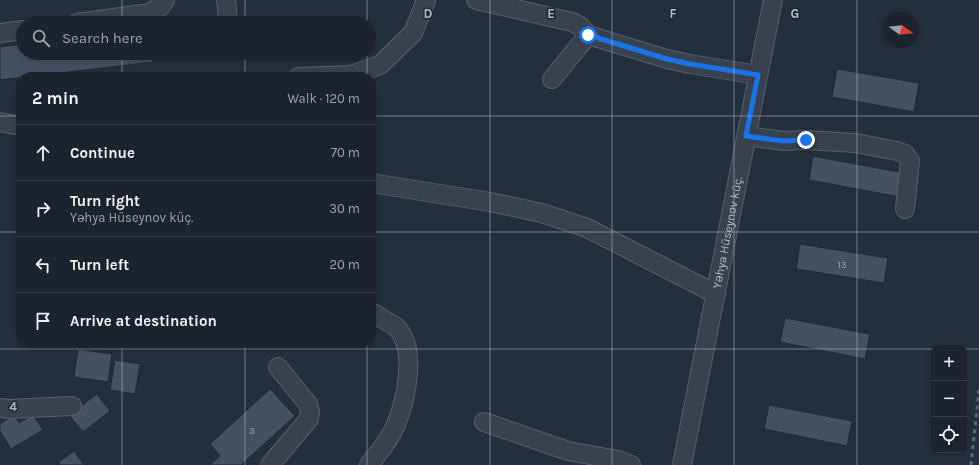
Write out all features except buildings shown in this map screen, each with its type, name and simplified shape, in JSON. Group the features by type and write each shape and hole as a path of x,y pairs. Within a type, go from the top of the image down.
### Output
{"street":[{"path":"128,16 150,13 161,6 165,0"},
{"path":"226,0 228,16"},
{"path":"359,72 380,64 413,33 426,0"},
{"path":"476,0 572,22 580,26 588,35 667,59 758,75"},
{"name":"Yəhya Hüseynov küç.","path":"682,465 773,0"},
{"path":"0,33 16,31"},
{"path":"552,79 588,35"},
{"path":"0,122 16,125"},
{"path":"746,136 784,141 806,140 856,143 905,154 910,161 905,209"},
{"path":"376,184 490,202 542,213 587,228 716,294"},
{"path":"369,465 385,444 395,427 405,393 409,366 406,343 396,328 376,315"},
{"path":"270,465 309,419 310,411 308,404 278,367"},
{"path":"0,408 10,409 72,406"},
{"path":"484,422 568,451 618,460 631,465"}],"railway":[{"path":"971,465 979,390"}],"route":[{"path":"588,35 667,59 758,75 746,136 784,141 806,140"}]}
